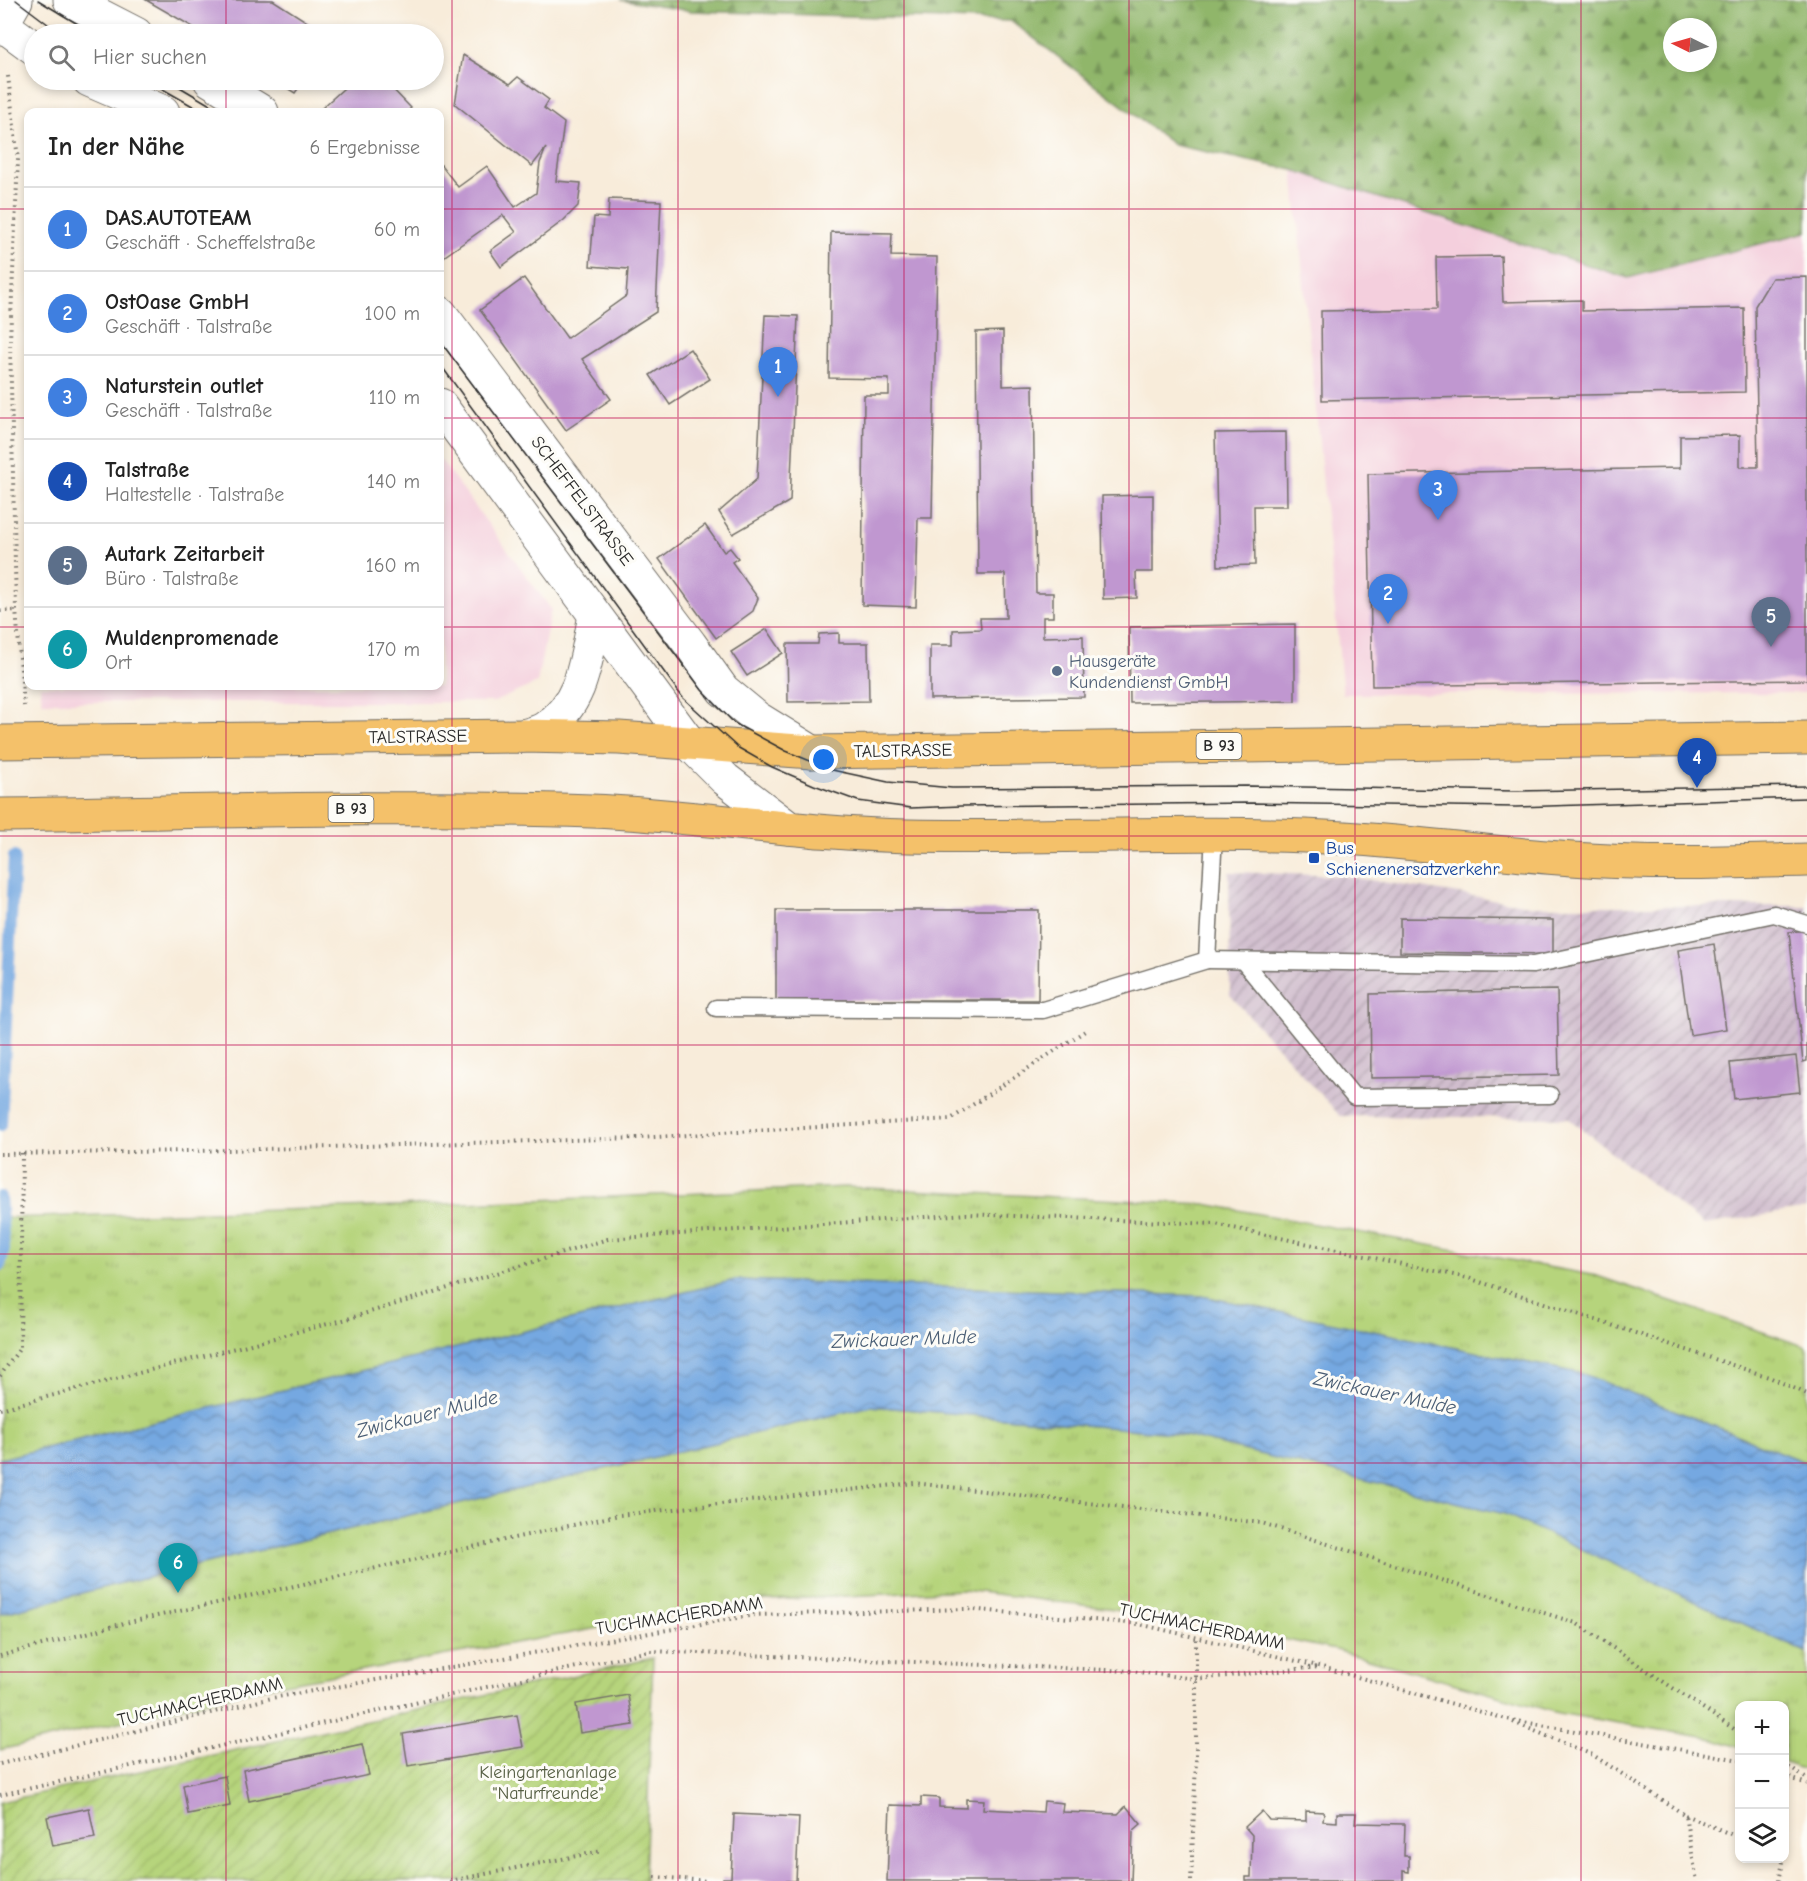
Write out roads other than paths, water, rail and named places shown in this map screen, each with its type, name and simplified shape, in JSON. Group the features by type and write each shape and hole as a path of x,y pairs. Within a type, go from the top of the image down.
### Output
{"main road":[{"name":"TALSTRASSE","path":"14,742 523,736 619,738 812,752 1807,738"},
{"name":"B 93","path":"0,814 449,808 594,811 905,836 1214,835 1344,838 1471,851 1634,862 1807,861"}],"street":[{"path":"70,0 117,24"},
{"path":"5,19 24,38"},
{"path":"112,90 154,108"},
{"path":"226,90 256,108"},
{"name":"SCHEFFELSTRASSE","path":"444,318 723,690 756,718 812,752"},
{"path":"444,410 691,745 725,779 789,828"},
{"path":"523,736 544,729 567,709 580,685 595,616"},
{"name":"SCHEFFELSTRASSE","path":"702,818 725,779 737,747 734,723 723,690"}],"lane":[{"path":"1206,960 1214,835"},
{"path":"716,1008 1043,1010 1206,960 1533,965 1774,914 1807,924"},
{"path":"1243,961 1354,1097 1550,1095"}],"water":[{"name":"Zwickauer Mulde","path":"735,1280 1202,1296 1583,1374 1807,1463 1807,1653 1505,1514 1173,1433 871,1406 109,1586 0,1614 0,1459"}],"waterway":[{"path":"1,1125 14,857"},
{"path":"0,1197 4,1249 0,1265"}],"tram line":[{"path":"16,0 48,24"},
{"path":"38,0 78,24"},
{"path":"164,90 196,108"},
{"path":"185,90 215,108"},
{"path":"444,346 702,690 734,723 786,751 832,770 888,782 952,788 1249,786 1515,791 1807,786"},
{"path":"444,369 683,698 737,747 772,767 858,801 911,808 1252,803 1516,807 1807,798"}],"place":[{"name":"DAS.AUTOTEAM","path":"778,397"},
{"name":"Naturstein outlet","path":"1438,520"},
{"name":"OstOase GmbH","path":"1388,624"},
{"name":"Autark Zeitarbeit","path":"1771,647"},
{"name":"Hausgeräte Kundendienst GmbH","path":"1057,671"},
{"name":"Talstraße","path":"1697,788"},
{"name":"Bus Schienenersatzverkehr","path":"1314,858"},
{"name":"Muldenpromenade","path":"178,1593"}],"park label":[{"name":"Kleingartenanlage \"Naturfreunde\"","path":"548,1782"}]}
